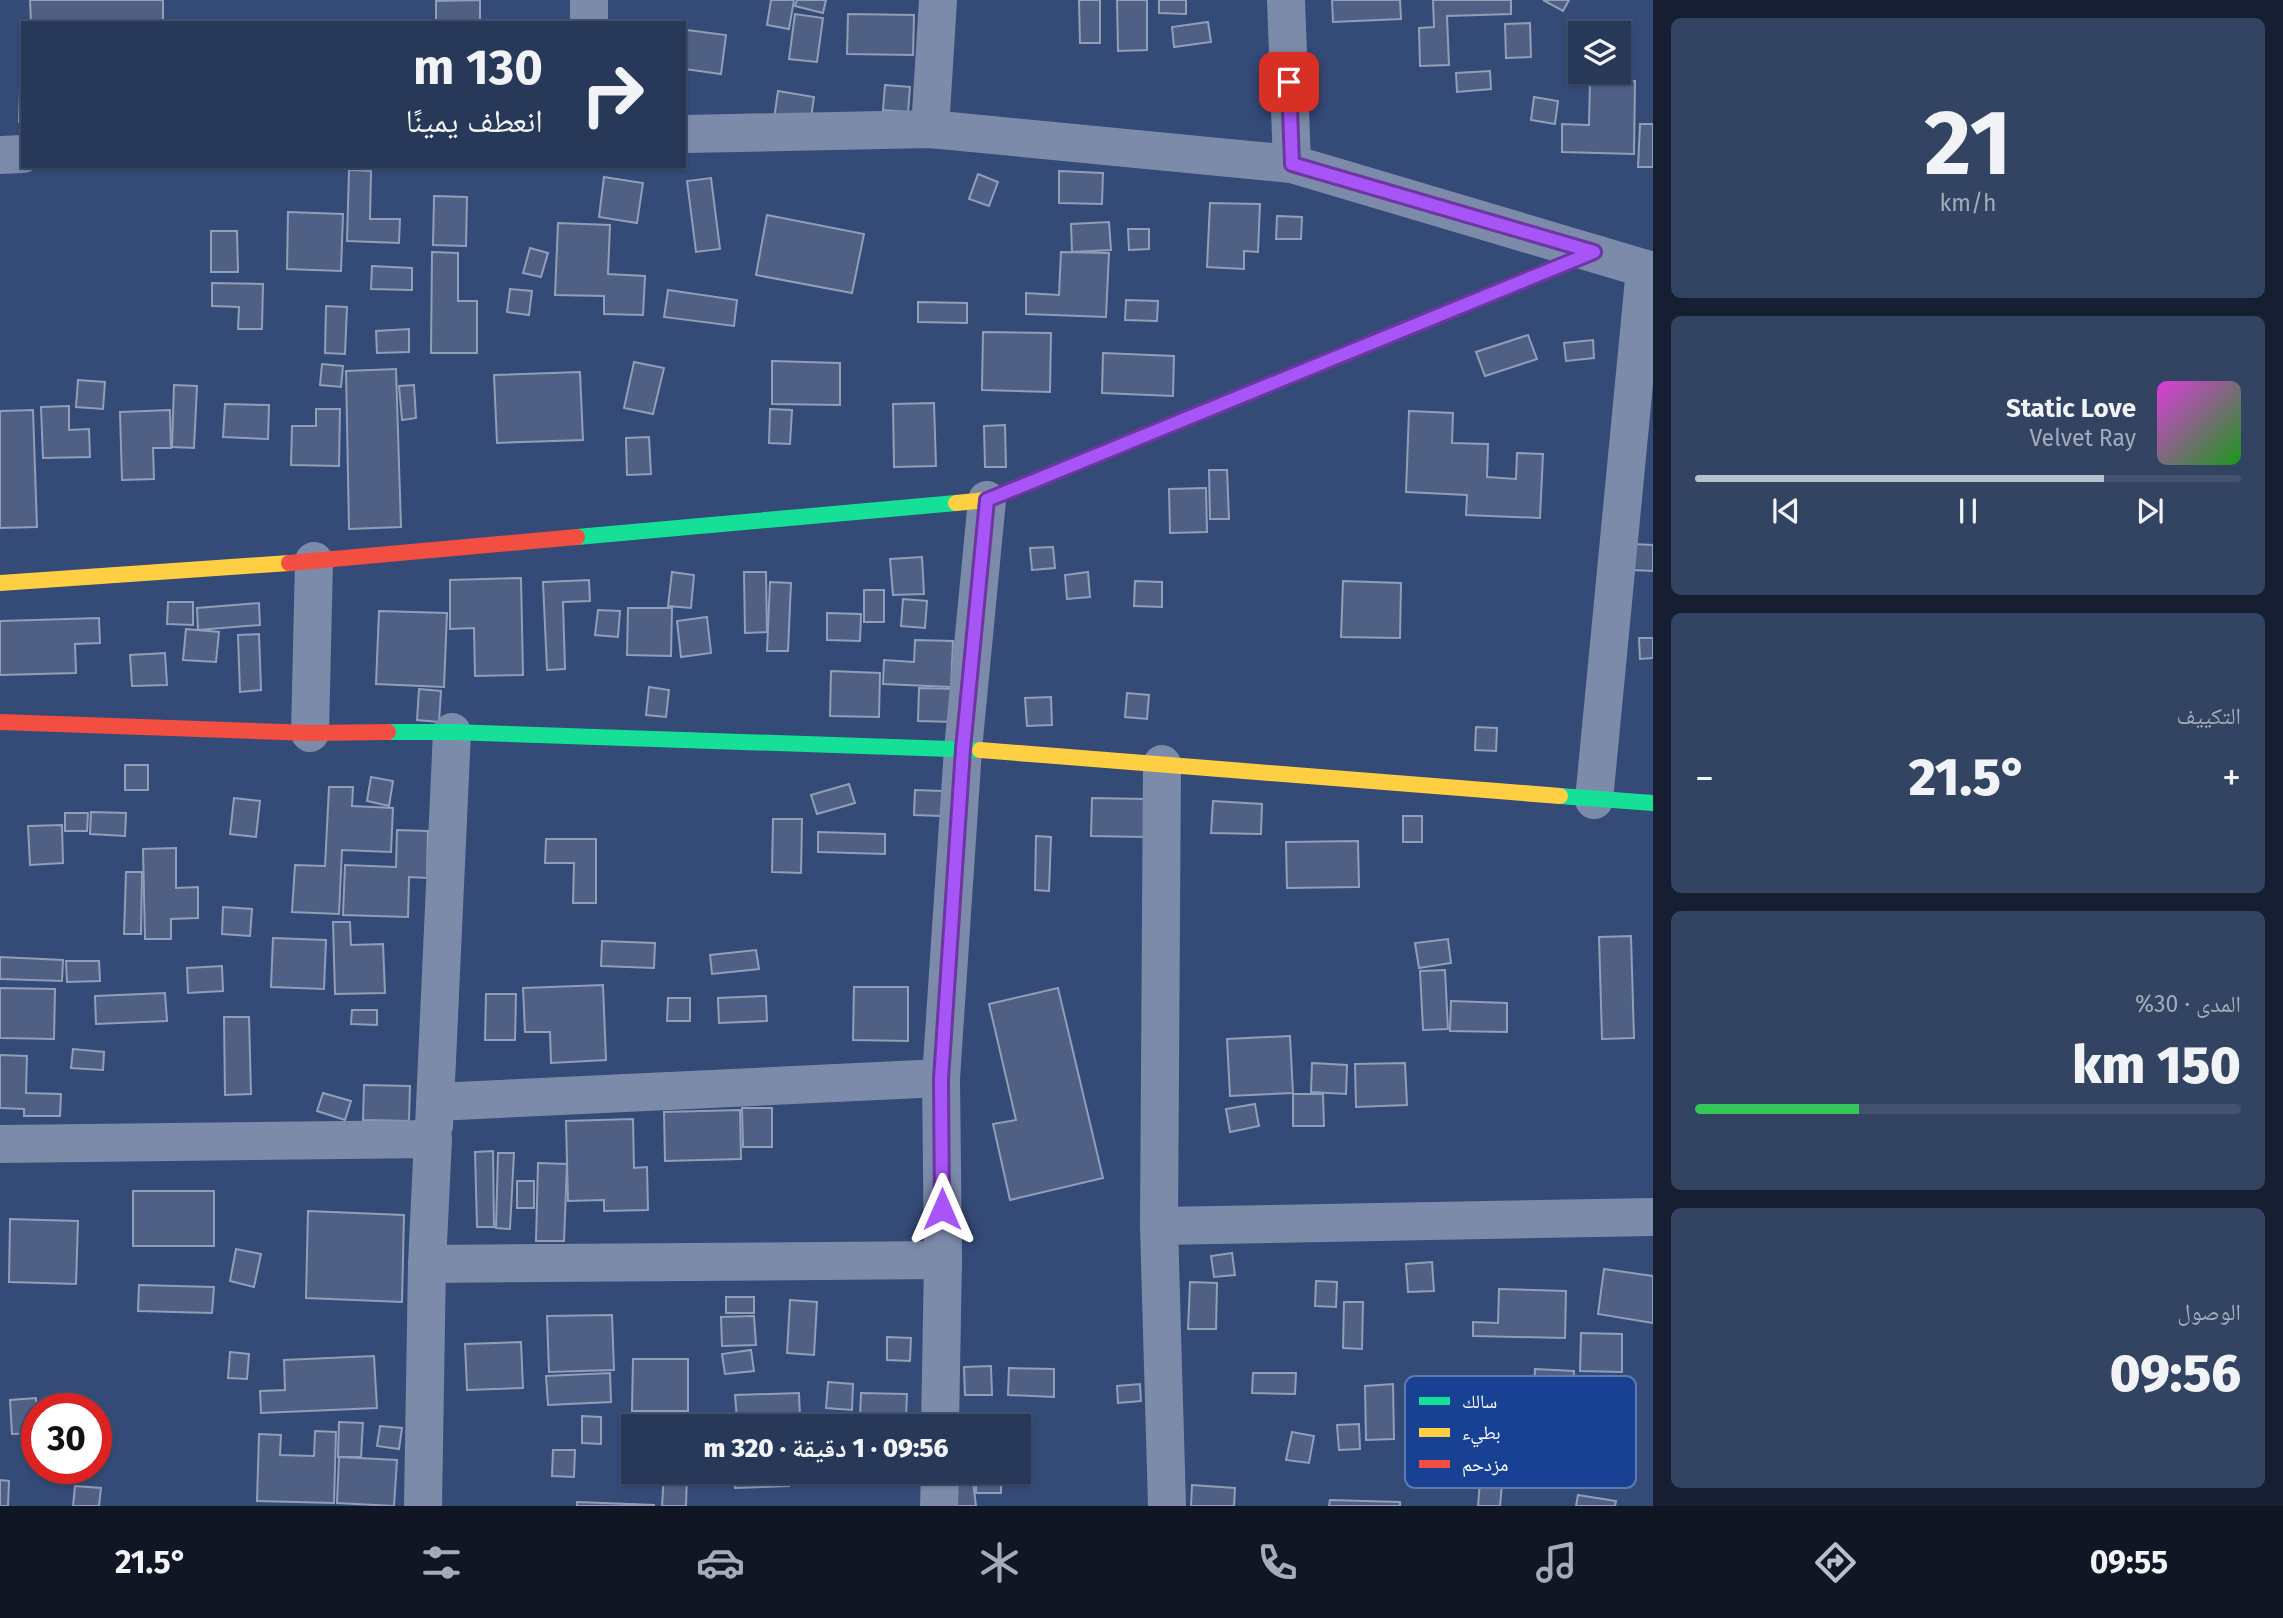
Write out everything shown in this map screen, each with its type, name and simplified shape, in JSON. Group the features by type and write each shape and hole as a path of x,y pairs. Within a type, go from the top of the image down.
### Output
{"street":[{"path":"589,0 589,21"},
{"path":"930,129 938,0"},
{"path":"1286,0 1292,164"},
{"path":"686,134 930,129 1292,164 1649,270 1594,800"},
{"path":"0,155 21,154"},
{"path":"0,583 314,561 987,500 1594,252"},
{"path":"940,1414 943,1261 941,1079 963,749 987,500"},
{"path":"310,733 314,561"},
{"path":"0,723 310,733 452,732 963,749 1653,803"},
{"path":"423,1506 427,1264 452,732"},
{"path":"1162,764 1159,1226 1167,1506"},
{"path":"0,1144 434,1120 941,1079"},
{"path":"1159,1226 1653,1217"},
{"path":"427,1264 943,1261"},
{"path":"939,1506 940,1484"}],"building":[{"path":"30,0 163,0 163,21 31,21"},
{"path":"480,0 480,21 436,21 436,1"},
{"path":"771,0 794,0 789,29 767,25"},
{"path":"797,0 826,0 823,13 795,6"},
{"path":"1079,0 1100,0 1100,43 1080,43"},
{"path":"1117,0 1147,0 1147,50 1118,51"},
{"path":"1159,0 1186,0 1186,14 1159,13"},
{"path":"1332,0 1400,0 1401,19 1333,22"},
{"path":"1433,0 1511,0 1511,14 1447,16 1449,65 1420,66 1419,28 1434,27"},
{"path":"1543,0 1569,0 1563,11"},
{"path":"795,14 823,18 817,62 789,59"},
{"path":"848,14 914,15 913,55 847,54"},
{"path":"1208,22 1211,42 1174,47 1172,27"},
{"path":"1530,23 1531,57 1506,58 1505,24"},
{"path":"687,30 726,35 721,74 686,69"},
{"path":"21,57 21,122 19,122"},
{"path":"1490,71 1491,89 1457,92 1456,73"},
{"path":"1631,81 1635,81 1634,154 1562,152 1562,124 1589,125 1590,84 1631,84"},
{"path":"885,85 910,87 908,112 883,110"},
{"path":"778,91 814,97 810,125 774,119"},
{"path":"1534,97 1558,101 1555,124 1531,120"},
{"path":"1640,124 1653,124 1653,167 1638,167"},
{"path":"349,170 371,171 370,219 400,219 399,243 347,241"},
{"path":"1059,171 1103,173 1102,204 1059,203"},
{"path":"978,174 998,182 989,206 969,199"},
{"path":"604,177 643,183 637,223 599,217"},
{"path":"711,178 720,249 696,252 687,181"},
{"path":"434,196 467,197 466,246 433,245"},
{"path":"1210,203 1260,204 1258,252 1244,251 1244,269 1207,267"},
{"path":"288,212 343,214 341,271 287,269"},
{"path":"767,215 864,234 852,293 756,275"},
{"path":"1277,216 1302,217 1301,239 1276,239"},
{"path":"1109,222 1111,250 1072,252 1071,224"},
{"path":"558,223 610,225 608,274 645,276 643,315 604,314 604,296 555,295"},
{"path":"1128,229 1149,229 1149,249 1129,250"},
{"path":"211,231 237,231 238,272 211,272"},
{"path":"530,248 548,253 541,277 523,273"},
{"path":"432,252 458,253 458,301 477,301 477,353 431,353"},
{"path":"1061,252 1109,253 1106,317 1026,314 1026,293 1059,295"},
{"path":"372,266 412,268 412,290 371,289"},
{"path":"212,283 263,284 262,329 238,329 239,307 212,306"},
{"path":"510,289 532,291 529,315 507,312"},
{"path":"668,290 737,300 734,326 664,317"},
{"path":"1126,300 1158,301 1157,321 1125,320"},
{"path":"918,302 967,303 967,323 918,322"},
{"path":"326,306 347,307 345,354 325,353"},
{"path":"409,329 409,352 377,353 376,331"},
{"path":"983,332 1051,333 1050,392 982,390"},
{"path":"1528,335 1537,359 1485,376 1476,352"},
{"path":"1593,340 1594,358 1566,361 1564,343"},
{"path":"1103,353 1174,356 1173,396 1102,393"},
{"path":"772,361 840,363 840,405 772,404"},
{"path":"634,362 664,368 653,414 624,408"},
{"path":"322,364 343,366 341,387 320,385"},
{"path":"396,369 401,527 349,529 346,371"},
{"path":"580,372 583,440 497,443 494,375"},
{"path":"78,380 105,382 103,409 76,407"},
{"path":"174,385 197,386 194,448 172,447"},
{"path":"414,385 416,418 402,420 399,386"},
{"path":"934,403 936,466 894,467 893,404"},
{"path":"225,404 269,405 268,439 223,437"},
{"path":"69,406 69,430 89,429 90,457 43,458 41,407"},
{"path":"316,409 340,409 339,466 291,465 292,426 316,426"},
{"path":"770,409 792,410 790,444 769,443"},
{"path":"33,410 37,527 0,528 0,411"},
{"path":"170,410 171,448 153,448 154,479 122,480 120,412"},
{"path":"1409,411 1453,413 1452,443 1488,444 1487,477 1516,479 1517,453 1543,454 1540,518 1466,515 1467,495 1406,492"},
{"path":"1005,425 1006,467 985,467 984,426"},
{"path":"649,437 651,474 627,475 626,438"},
{"path":"1209,470 1227,470 1229,519 1210,519"},
{"path":"1206,488 1207,532 1170,533 1169,489"},
{"path":"1634,544 1653,545 1653,571 1632,570"},
{"path":"1053,547 1055,568 1032,570 1030,548"},
{"path":"922,557 924,594 893,595 890,559"},
{"path":"672,572 694,575 691,608 668,606"},
{"path":"744,572 766,572 767,632 745,633"},
{"path":"1088,572 1090,597 1067,599 1065,575"},
{"path":"521,578 523,675 475,676 474,628 450,629 450,580"},
{"path":"589,580 590,601 563,602 565,669 547,670 543,582"},
{"path":"1135,581 1162,582 1162,607 1134,606"},
{"path":"1343,581 1401,583 1400,638 1341,637"},
{"path":"770,582 791,583 788,651 767,651"},
{"path":"864,590 884,590 884,622 864,622"},
{"path":"903,599 927,601 925,628 901,626"},
{"path":"168,602 193,602 193,625 167,624"},
{"path":"259,603 260,625 198,630 197,608"},
{"path":"628,608 672,608 671,656 627,655"},
{"path":"598,610 620,611 618,637 595,635"},
{"path":"379,611 447,613 444,687 376,684"},
{"path":"827,613 861,614 860,641 827,640"},
{"path":"707,617 711,653 681,657 677,621"},
{"path":"99,618 100,643 75,644 76,673 0,675 0,621"},
{"path":"186,629 219,632 216,662 183,660"},
{"path":"259,634 261,690 240,692 238,635"},
{"path":"1639,638 1653,638 1653,658 1640,659"},
{"path":"915,640 953,641 951,687 883,684 884,660 914,662"},
{"path":"165,653 167,685 132,686 130,655"},
{"path":"831,671 880,673 879,717 830,716"},
{"path":"649,687 669,690 666,717 646,715"},
{"path":"919,688 957,689 956,722 918,721"},
{"path":"419,689 441,691 439,722 417,720"},
{"path":"1127,693 1149,695 1147,719 1125,717"},
{"path":"1051,697 1052,725 1027,726 1025,698"},
{"path":"1476,727 1497,728 1496,751 1475,750"},
{"path":"125,765 148,765 148,790 125,790"},
{"path":"371,777 393,781 389,806 367,801"},
{"path":"849,784 855,803 817,814 811,795"},
{"path":"329,787 353,787 352,806 393,808 391,852 342,850 339,914 292,912 295,865 325,866"},
{"path":"915,790 943,791 941,816 914,815"},
{"path":"234,798 260,801 256,837 230,834"},
{"path":"1092,798 1146,799 1145,837 1091,836"},
{"path":"1213,801 1262,804 1261,834 1211,833"},
{"path":"91,812 126,813 125,836 90,834"},
{"path":"65,813 88,813 87,831 65,831"},
{"path":"1403,816 1422,816 1422,842 1403,842"},
{"path":"773,819 802,819 801,873 772,872"},
{"path":"62,825 63,863 30,865 28,826"},
{"path":"397,830 428,831 427,878 409,877 408,917 343,915 345,865 396,867"},
{"path":"818,832 885,834 885,854 818,852"},
{"path":"1036,836 1051,837 1049,891 1035,890"},
{"path":"546,839 596,839 596,903 573,903 574,863 545,863"},
{"path":"1358,841 1359,887 1287,888 1286,842"},
{"path":"176,848 176,888 198,887 198,918 171,919 171,939 145,939 143,849"},
{"path":"126,872 142,872 141,934 124,934"},
{"path":"223,907 252,909 250,936 222,934"},
{"path":"333,922 350,922 351,945 383,944 385,993 335,994"},
{"path":"1631,936 1634,1038 1602,1039 1599,937"},
{"path":"273,938 326,940 324,989 271,987"},
{"path":"1448,939 1451,963 1419,968 1415,943"},
{"path":"602,941 655,943 654,968 601,966"},
{"path":"756,950 759,969 712,974 710,955"},
{"path":"0,957 63,960 62,981 0,979"},
{"path":"66,961 99,961 100,981 67,982"},
{"path":"222,966 223,991 188,993 187,968"},
{"path":"1445,970 1448,1029 1423,1030 1420,971"},
{"path":"603,985 606,1060 551,1063 550,1032 525,1032 523,988"},
{"path":"854,987 908,987 908,1041 853,1040"},
{"path":"0,988 55,989 54,1039 0,1038"},
{"path":"1058,988 1103,1178 1010,1200 993,1124 1016,1120 989,1004"},
{"path":"165,993 167,1021 96,1024 95,996"},
{"path":"486,994 516,994 515,1040 485,1040"},
{"path":"766,996 767,1021 719,1023 718,998"},
{"path":"668,998 690,998 690,1021 667,1021"},
{"path":"1451,1001 1507,1003 1507,1032 1450,1031"},
{"path":"352,1010 377,1010 377,1025 351,1024"},
{"path":"224,1017 249,1017 251,1094 225,1095"},
{"path":"1290,1036 1293,1093 1230,1096 1227,1039"},
{"path":"73,1049 104,1052 103,1070 71,1068"},
{"path":"0,1055 27,1056 26,1093 61,1094 60,1116 24,1116 24,1109 0,1108"},
{"path":"1312,1063 1347,1065 1346,1094 1311,1092"},
{"path":"1405,1063 1407,1105 1356,1107 1355,1064"},
{"path":"364,1085 410,1086 409,1121 363,1120"},
{"path":"323,1093 351,1101 345,1120 317,1111"},
{"path":"1293,1094 1323,1094 1324,1126 1293,1126"},
{"path":"1255,1104 1259,1126 1230,1132 1226,1109"},
{"path":"742,1108 772,1108 772,1147 743,1147"},
{"path":"740,1110 741,1159 665,1161 664,1112"},
{"path":"633,1119 634,1168 647,1167 648,1210 604,1211 604,1200 568,1201 566,1121"},
{"path":"493,1151 494,1227 477,1227 475,1152"},
{"path":"498,1153 514,1153 510,1229 496,1228"},
{"path":"538,1163 567,1164 564,1241 536,1241"},
{"path":"517,1181 534,1181 534,1208 517,1208"},
{"path":"133,1191 214,1191 214,1246 133,1246"},
{"path":"308,1211 404,1215 402,1302 306,1298"},
{"path":"10,1219 78,1221 76,1284 9,1282"},
{"path":"236,1249 261,1254 254,1287 230,1281"},
{"path":"1232,1253 1235,1275 1214,1277 1211,1256"},
{"path":"1432,1262 1434,1291 1408,1292 1406,1264"},
{"path":"1604,1269 1653,1276 1653,1323 1598,1314"},
{"path":"1316,1281 1337,1282 1336,1307 1315,1306"},
{"path":"1190,1282 1217,1283 1216,1329 1188,1329"},
{"path":"139,1285 214,1287 212,1313 138,1311"},
{"path":"1499,1289 1566,1291 1565,1338 1473,1336 1473,1322 1498,1323"},
{"path":"726,1297 754,1297 754,1313 726,1313"},
{"path":"790,1300 817,1302 814,1355 787,1353"},
{"path":"1344,1302 1363,1302 1362,1349 1343,1348"},
{"path":"612,1315 614,1370 549,1372 547,1316"},
{"path":"754,1316 756,1345 722,1346 721,1317"},
{"path":"1581,1333 1622,1334 1622,1372 1580,1371"},
{"path":"887,1337 911,1338 910,1361 887,1360"},
{"path":"521,1342 523,1388 467,1390 465,1344"},
{"path":"751,1350 754,1371 725,1374 722,1354"},
{"path":"230,1352 249,1354 247,1379 228,1378"},
{"path":"374,1356 377,1408 261,1413 260,1391 285,1390 284,1360"},
{"path":"633,1359 688,1359 688,1411 632,1411"},
{"path":"991,1366 992,1395 965,1395 964,1367"},
{"path":"1009,1368 1054,1369 1054,1397 1008,1395"},
{"path":"1535,1369 1574,1371 1574,1376 1535,1376"},
{"path":"610,1373 611,1402 548,1405 546,1376"},
{"path":"1253,1373 1296,1373 1295,1394 1252,1393"},
{"path":"828,1382 853,1384 852,1410 826,1408"},
{"path":"1140,1384 1141,1401 1118,1403 1117,1386"},
{"path":"1393,1384 1394,1439 1366,1440 1365,1386"},
{"path":"799,1393 800,1414 737,1414 735,1395"},
{"path":"861,1393 907,1394 906,1414 860,1414"},
{"path":"21,1399 21,1434 12,1434 10,1400"},
{"path":"582,1416 601,1417 601,1444 582,1443"},
{"path":"339,1422 363,1423 361,1457 338,1457"},
{"path":"1359,1424 1360,1449 1339,1450 1337,1425"},
{"path":"380,1426 402,1428 399,1449 377,1446"},
{"path":"315,1431 336,1432 334,1503 257,1501 259,1434 281,1435 280,1455 314,1456"},
{"path":"1292,1432 1314,1436 1309,1463 1286,1460"},
{"path":"553,1450 575,1450 574,1477 552,1476"},
{"path":"339,1457 397,1460 394,1506 337,1503"},
{"path":"0,1480 9,1481 8,1506 0,1506"},
{"path":"663,1484 687,1484 686,1506 662,1506"},
{"path":"735,1484 789,1484 789,1486 735,1488"},
{"path":"973,1484 976,1506 953,1506 951,1485"},
{"path":"976,1484 1001,1484 1001,1493 976,1493"},
{"path":"1192,1485 1235,1488 1234,1506 1191,1506"},
{"path":"75,1486 101,1488 99,1506 73,1506"},
{"path":"1480,1488 1502,1488 1500,1506 1478,1506"},
{"path":"1578,1495 1616,1501 1615,1506 1576,1506"},
{"path":"1330,1500 1400,1502 1400,1506 1329,1506"},
{"path":"577,1502 655,1505 577,1506"}],"traffic: fast":[{"path":"1350,352 1594,252"},
{"path":"577,537 956,503"},
{"path":"388,732 980,750"},
{"path":"1560,796 1653,803"}],"traffic: slow":[{"path":"956,503 987,500 1350,352"},
{"path":"0,583 289,563"},
{"path":"980,750 1560,796"}],"traffic: jam":[{"path":"289,563 577,537"},
{"path":"0,722 310,733 388,732"}],"route":[{"path":"942,1209 941,1079 963,749 987,500 1594,252 1292,164 1289,82"}]}
